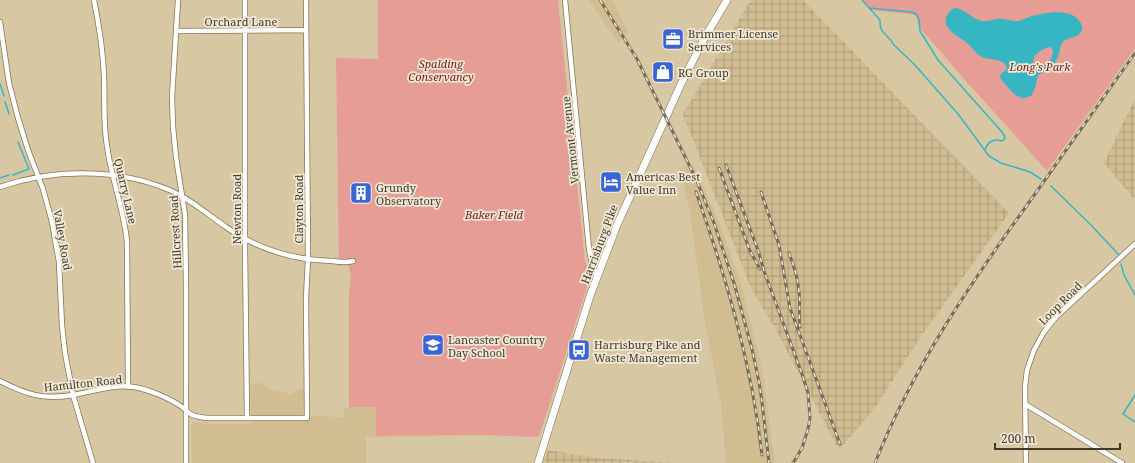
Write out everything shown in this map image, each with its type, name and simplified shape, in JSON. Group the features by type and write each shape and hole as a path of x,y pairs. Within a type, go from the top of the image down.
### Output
{"main road":[{"name":"Harrisburg Pike","path":"538,463 578,332 597,276 629,197 681,84 705,37 727,0"}],"street":[{"name":"Quarry Lane","path":"94,0 103,62 104,120 107,146 124,221 127,242 128,386"},
{"name":"Hillcrest Road","path":"178,0 172,86 173,128 185,214 186,463"},
{"name":"Newton Road","path":"246,0 246,418"},
{"name":"Clayton Road","path":"306,0 308,259 306,298 307,418"},
{"name":"Vermont Avenue","path":"565,0 589,249 592,264 597,276"},
{"name":"Valley Road","path":"0,22 13,100 22,132 49,210 57,244 65,354 73,395 93,463"},
{"name":"Orchard Lane","path":"176,31 306,30"},
{"path":"0,186 24,180 62,174 113,175 140,180 168,189 193,203 245,239 280,254 316,261 353,261"},
{"name":"Loop Road","path":"1026,463 1025,387 1027,370 1034,350 1044,332 1056,317 1135,244"},
{"name":"Hamilton Road","path":"0,381 37,396 51,397 73,395 105,388 128,386 155,394 182,407 191,415 207,418 307,418"},
{"path":"1025,404 1122,463"}],"shaded area":[{"path":"589,0 613,0 628,33 618,43"},
{"path":"751,0 803,0 1009,213 922,335 874,409 839,450 775,328 751,288 683,114"},
{"path":"1135,99 1135,200 1104,163"},
{"path":"693,164 719,222 741,284 762,368 775,463 726,463 721,404 704,317 690,211 680,169"},
{"path":"349,292 478,435 366,437 366,463 192,463 191,425 194,422 210,424 251,424 250,384 260,383 274,391 289,394 304,388 304,413 310,416 344,417 344,408 349,408"},
{"path":"548,450 596,458 678,463 544,463"}],"green space":[{"name":"Baker Field","path":"378,0 558,0 585,261 591,275 539,437 478,435 376,436 376,407 349,407 349,292 351,278 348,265 339,266 336,58 378,59"},
{"name":"Long's Park","path":"861,0 1135,0 1135,48 1047,171 919,27 916,15 870,10"}],"water":[{"path":"954,8 958,8 982,21 1005,19 1021,21 1029,17 1056,12 1070,14 1076,17 1081,23 1082,29 1076,36 1063,42 1057,59 1053,65 1038,75 1035,88 1031,96 1022,98 1006,86 1000,77 1001,74 1007,69 1006,65 1000,61 983,58 967,43 949,30 946,18 948,13","holes":["1051,47 1053,51 1048,63 1037,69 1033,61 1036,55 1043,49"]}],"waterway":[{"path":"862,0 880,20 880,25 883,32 914,64 958,114 989,156 1001,163 1030,172 1041,179"},
{"path":"870,8 911,12 916,14 919,19 920,31 938,60 1005,137 1004,140 995,140 991,142 987,145 985,150"},
{"path":"0,84 4,96"},
{"path":"5,102 9,114"},
{"path":"13,175 29,169 18,142"},
{"path":"0,178 9,175"},
{"path":"1051,186 1119,255"},
{"path":"1121,264 1124,275 1135,295"},
{"path":"1135,395 1123,414 1135,422"}],"railway":[{"path":"600,0 637,59 696,179 714,223 734,283 752,349 762,402 769,463"},
{"path":"875,463 907,393 944,327 986,263 1135,53"},
{"path":"726,165 758,250 764,271 808,393 810,418 808,429 802,448 793,463"},
{"path":"719,168 750,251 760,269"},
{"path":"696,192 718,256 745,355 758,421 762,455"},
{"path":"761,192 779,245 790,308 840,444"},
{"path":"789,253 796,272 800,301 800,327"}],"place":[{"name":"Brimmer License Services","path":"673,39"},
{"name":"RG Group","path":"663,72"},
{"name":"Americas Best Value Inn","path":"611,182"},
{"name":"Grundy Observatory","path":"361,193"},
{"name":"Lancaster Country Day School","path":"433,345"},
{"name":"Harrisburg Pike and Waste Management","path":"579,350"}],"park label":[{"name":"Spalding Conservancy","path":"441,69"}]}
